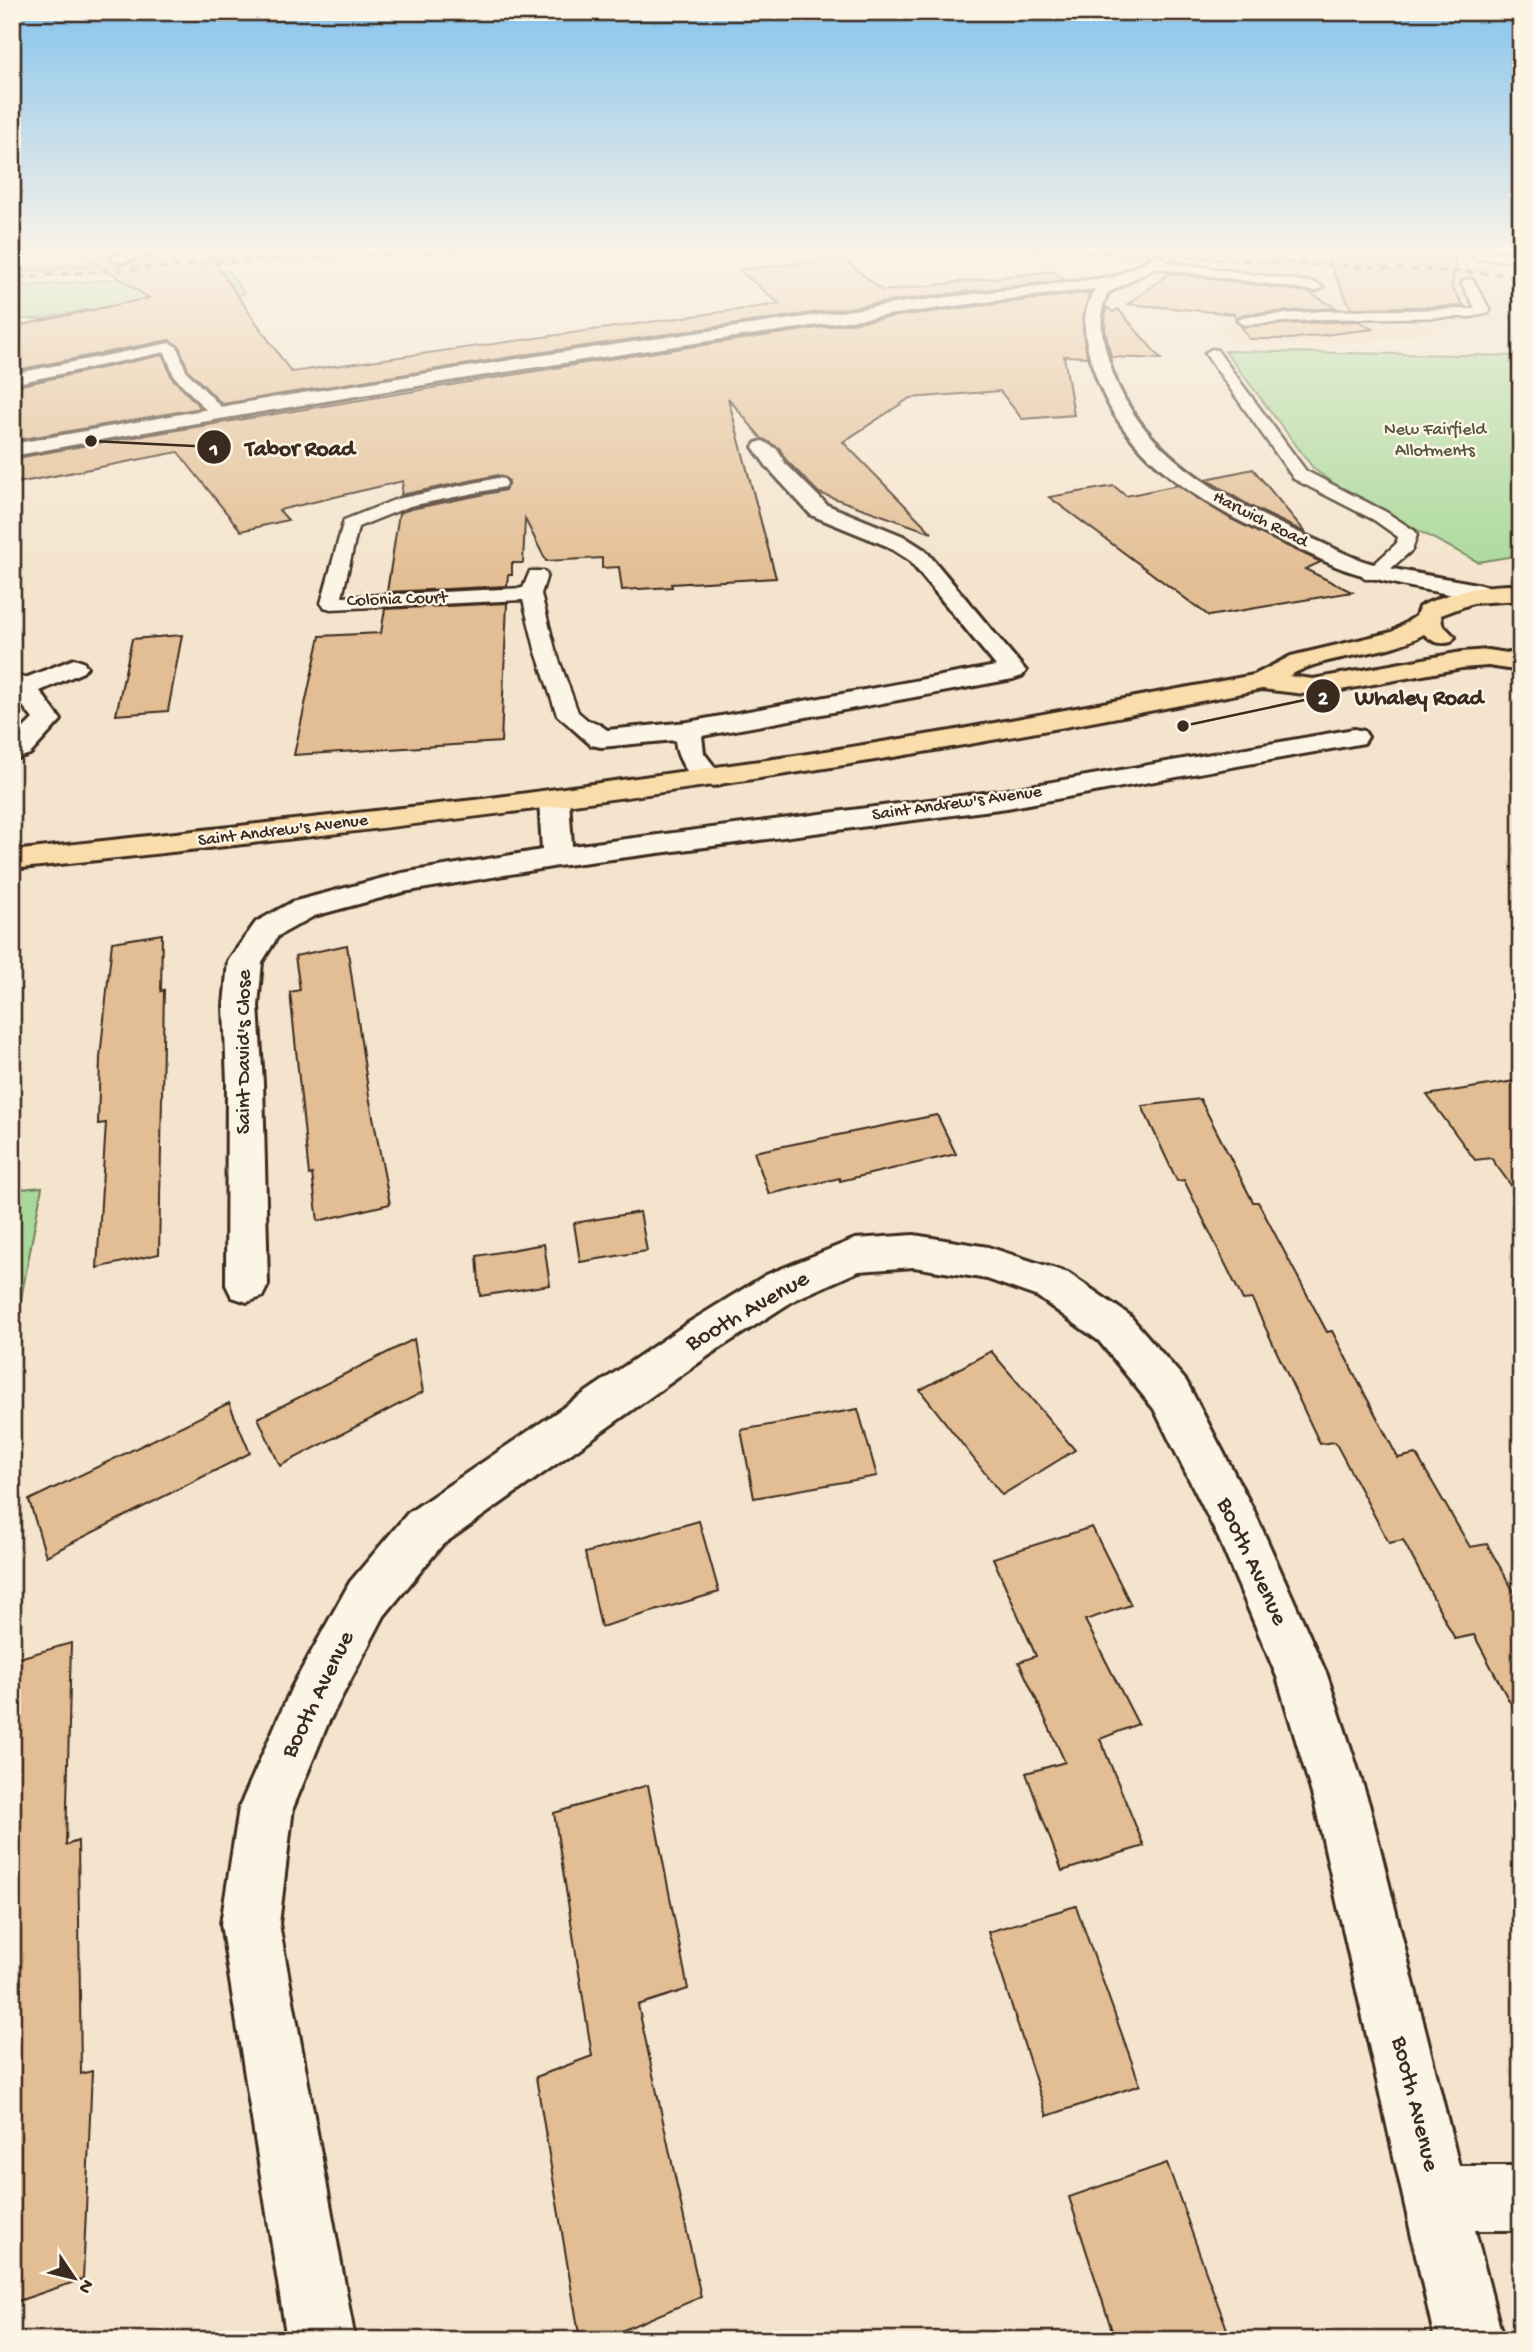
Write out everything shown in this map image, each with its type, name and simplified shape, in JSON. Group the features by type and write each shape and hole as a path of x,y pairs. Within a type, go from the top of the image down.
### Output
{"main road":[{"name":"Saint Andrew's Avenue","path":"12,860 554,800 963,740 1262,681 1299,661 1408,634 1419,628 1427,615 1458,598 1487,593 1521,593"},
{"path":"1427,615 1430,626 1450,642 1488,659"},
{"name":"Saint Andrew's Avenue","path":"1262,681 1313,687 1439,664 1488,659 1521,663"}],"street":[{"path":"12,450 218,413 556,359"},
{"name":"Harwich Road","path":"1098,359 1101,373 1124,414 1145,442 1185,478 1224,505 1272,530 1370,571 1487,593"},
{"path":"586,727 601,739 688,730 1013,671 917,555 895,541 820,510 775,464 775,450"},
{"name":"Harwich Road","path":"1370,571 1427,615"},
{"path":"12,752 20,748 47,720 19,685 74,667"},
{"path":"688,730 690,754 710,779"},
{"name":"Saint Andrew's Avenue","path":"402,883 558,857 1007,799 1354,737"},
{"path":"554,800 558,857"},
{"name":"Saint David's Close","path":"247,1285 245,1083 241,1006 245,961 267,929 303,909 402,883"},
{"name":"Booth Avenue","path":"321,2340 250,1924 266,1808 310,1705 367,1599 425,1529 703,1336 780,1287 855,1255 915,1251 988,1263 1053,1285 1114,1328 1170,1395 1237,1527 1302,1675 1342,1804 1469,2340"},
{"path":"1436,2198 1521,2198"}],"lane":[{"path":"12,379 112,359"},
{"path":"174,359 179,373 218,413"},
{"path":"1216,359 1300,475 1380,516 1408,535 1405,546 1370,571"},
{"name":"Colonia Court","path":"498,483 417,499 372,512 350,524 331,603 531,594"},
{"path":"538,574 531,594 545,649 568,715 586,727"}],"green space":[{"name":"New Fairfield Allotments","path":"1231,359 1521,359 1521,555 1478,562 1345,492 1314,469"},
{"path":"42,1187 12,1347 12,1190"}],"building":[{"path":"12,359 74,359 12,371"},
{"path":"145,359 164,359 172,378 201,408 12,441 12,387"},
{"path":"184,359 282,359 291,372 386,359 501,359 222,404 188,370"},
{"path":"611,359 1064,359 1074,415 1022,419 1000,391 910,398 843,442 932,533 819,493 786,460 779,448 762,439 728,398 776,578 671,584 672,587 622,590 619,567 602,568 602,558 546,561 525,519 523,563 512,563 512,575 508,575 507,586 387,592 399,513 505,490 509,481 498,475 401,495 403,481 279,510 288,520 241,531 178,452 12,484 12,459"},
{"path":"1253,469 1306,533 1252,507 1206,479"},
{"path":"1178,485 1231,519 1321,562 1305,569 1352,592 1209,616 1049,497 1114,486 1126,496"},
{"path":"507,603 501,742 294,755 320,636 381,633 385,609"},
{"path":"182,635 168,711 116,715 132,639"},
{"path":"162,934 161,991 164,990 159,1254 97,1268 106,1123 98,1124 100,1058 112,942"},
{"path":"347,945 369,1096 390,1204 318,1221 312,1174 309,1175 290,992 300,990 295,956"},
{"path":"1521,1080 1521,1199 1491,1158 1475,1160 1427,1095"},
{"path":"1200,1099 1253,1202 1258,1202 1327,1332 1332,1331 1398,1458 1416,1454 1470,1547 1487,1544 1521,1604 1521,1723 1474,1635 1455,1639 1403,1540 1389,1543 1335,1442 1320,1444 1252,1299 1243,1300 1184,1180 1177,1181 1142,1106"},
{"path":"937,1115 956,1154 840,1181 840,1178 769,1194 754,1152"},
{"path":"640,1212 647,1251 580,1262 574,1223"},
{"path":"544,1244 550,1285 480,1296 477,1256"},
{"path":"414,1339 423,1392 280,1466 258,1418"},
{"path":"991,1351 1075,1450 1002,1495 920,1390"},
{"path":"229,1403 250,1453 46,1556 29,1500"},
{"path":"858,1409 877,1476 754,1498 741,1430"},
{"path":"699,1521 719,1592 601,1627 585,1553"},
{"path":"1092,1527 1131,1605 1085,1620 1138,1724 1100,1739 1144,1846 1062,1871 1026,1773 1065,1762 1019,1662 1036,1656 993,1558"},
{"path":"71,1643 66,1845 78,1841 81,2074 92,2071 83,2279 12,2303 12,1660"},
{"path":"648,1785 688,1989 638,2005 701,2297 600,2340 580,2340 536,2077 592,2056 554,1813"},
{"path":"1076,1906 1140,2085 1047,2116 988,1932"},
{"path":"1167,2163 1231,2340 1115,2340 1069,2197"}],"place":[{"name":"Tabor Road","path":"91,441"},
{"name":"Whaley Road","path":"1183,726"}]}
